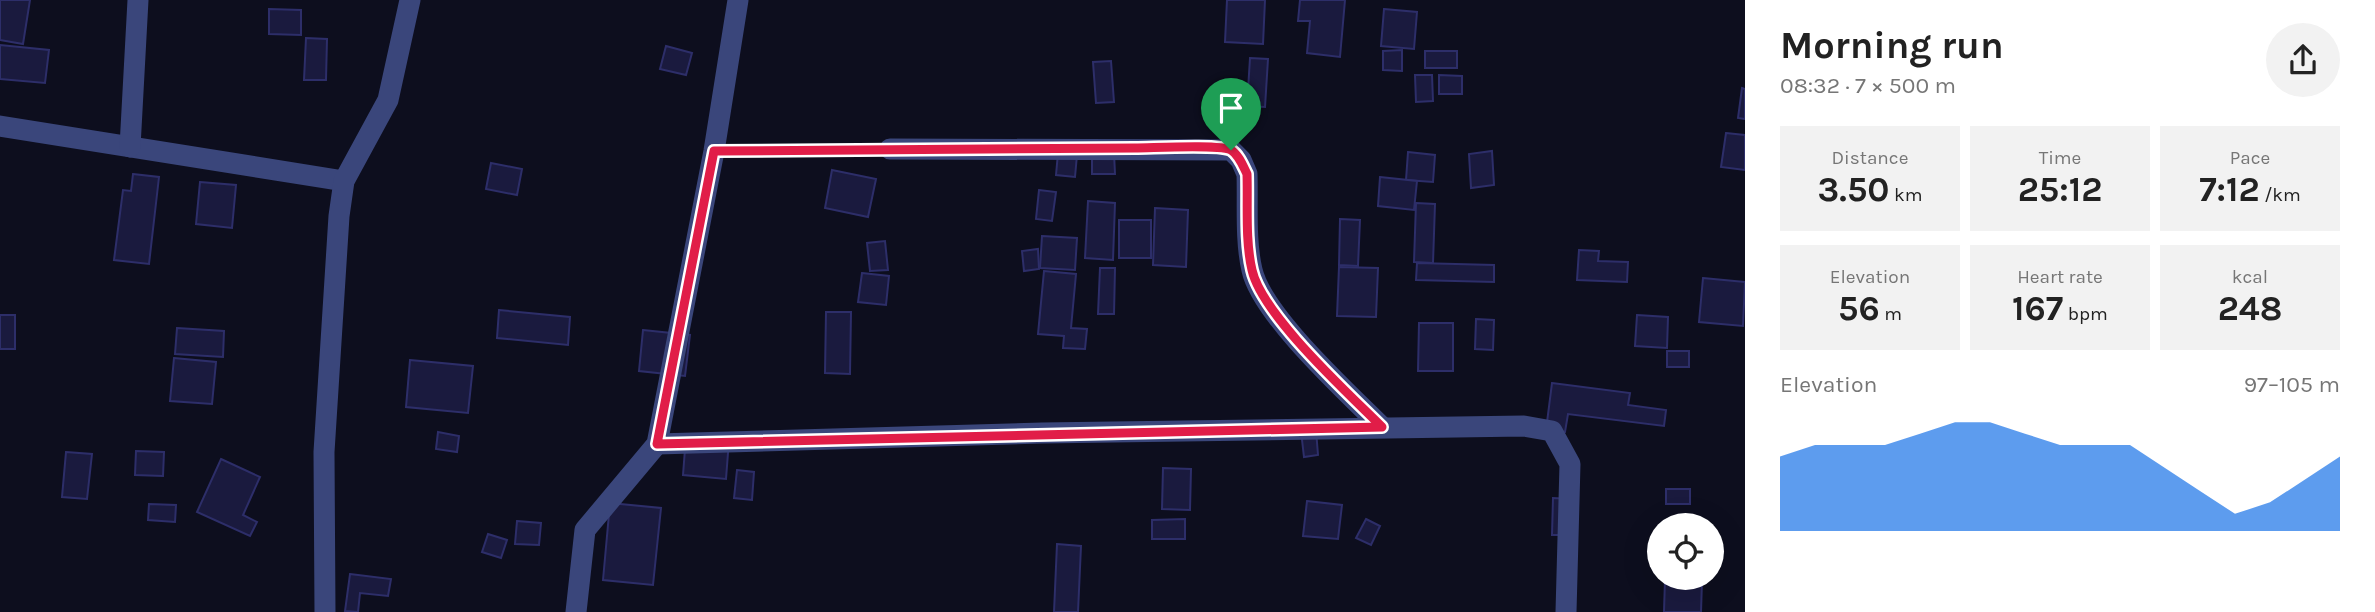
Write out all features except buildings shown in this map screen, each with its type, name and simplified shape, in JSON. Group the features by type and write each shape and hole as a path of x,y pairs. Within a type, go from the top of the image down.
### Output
{"street":[{"path":"130,148 138,0"},
{"path":"325,612 324,452 339,216 344,181 388,100 410,0"},
{"path":"576,612 585,530 657,444 714,151 738,0"},
{"path":"0,126 344,181"},
{"path":"890,149 1231,150 1241,160 1247,174 1252,271 1263,295 1299,343 1382,427"},
{"path":"657,444 1524,426 1552,432 1570,464 1566,612"}],"path":[{"path":"714,151 890,149"}],"route":[{"path":"1135,148 1231,150 1241,160 1247,174 1252,271 1263,295 1299,343 1382,427 657,444 714,151 1135,148"}]}
